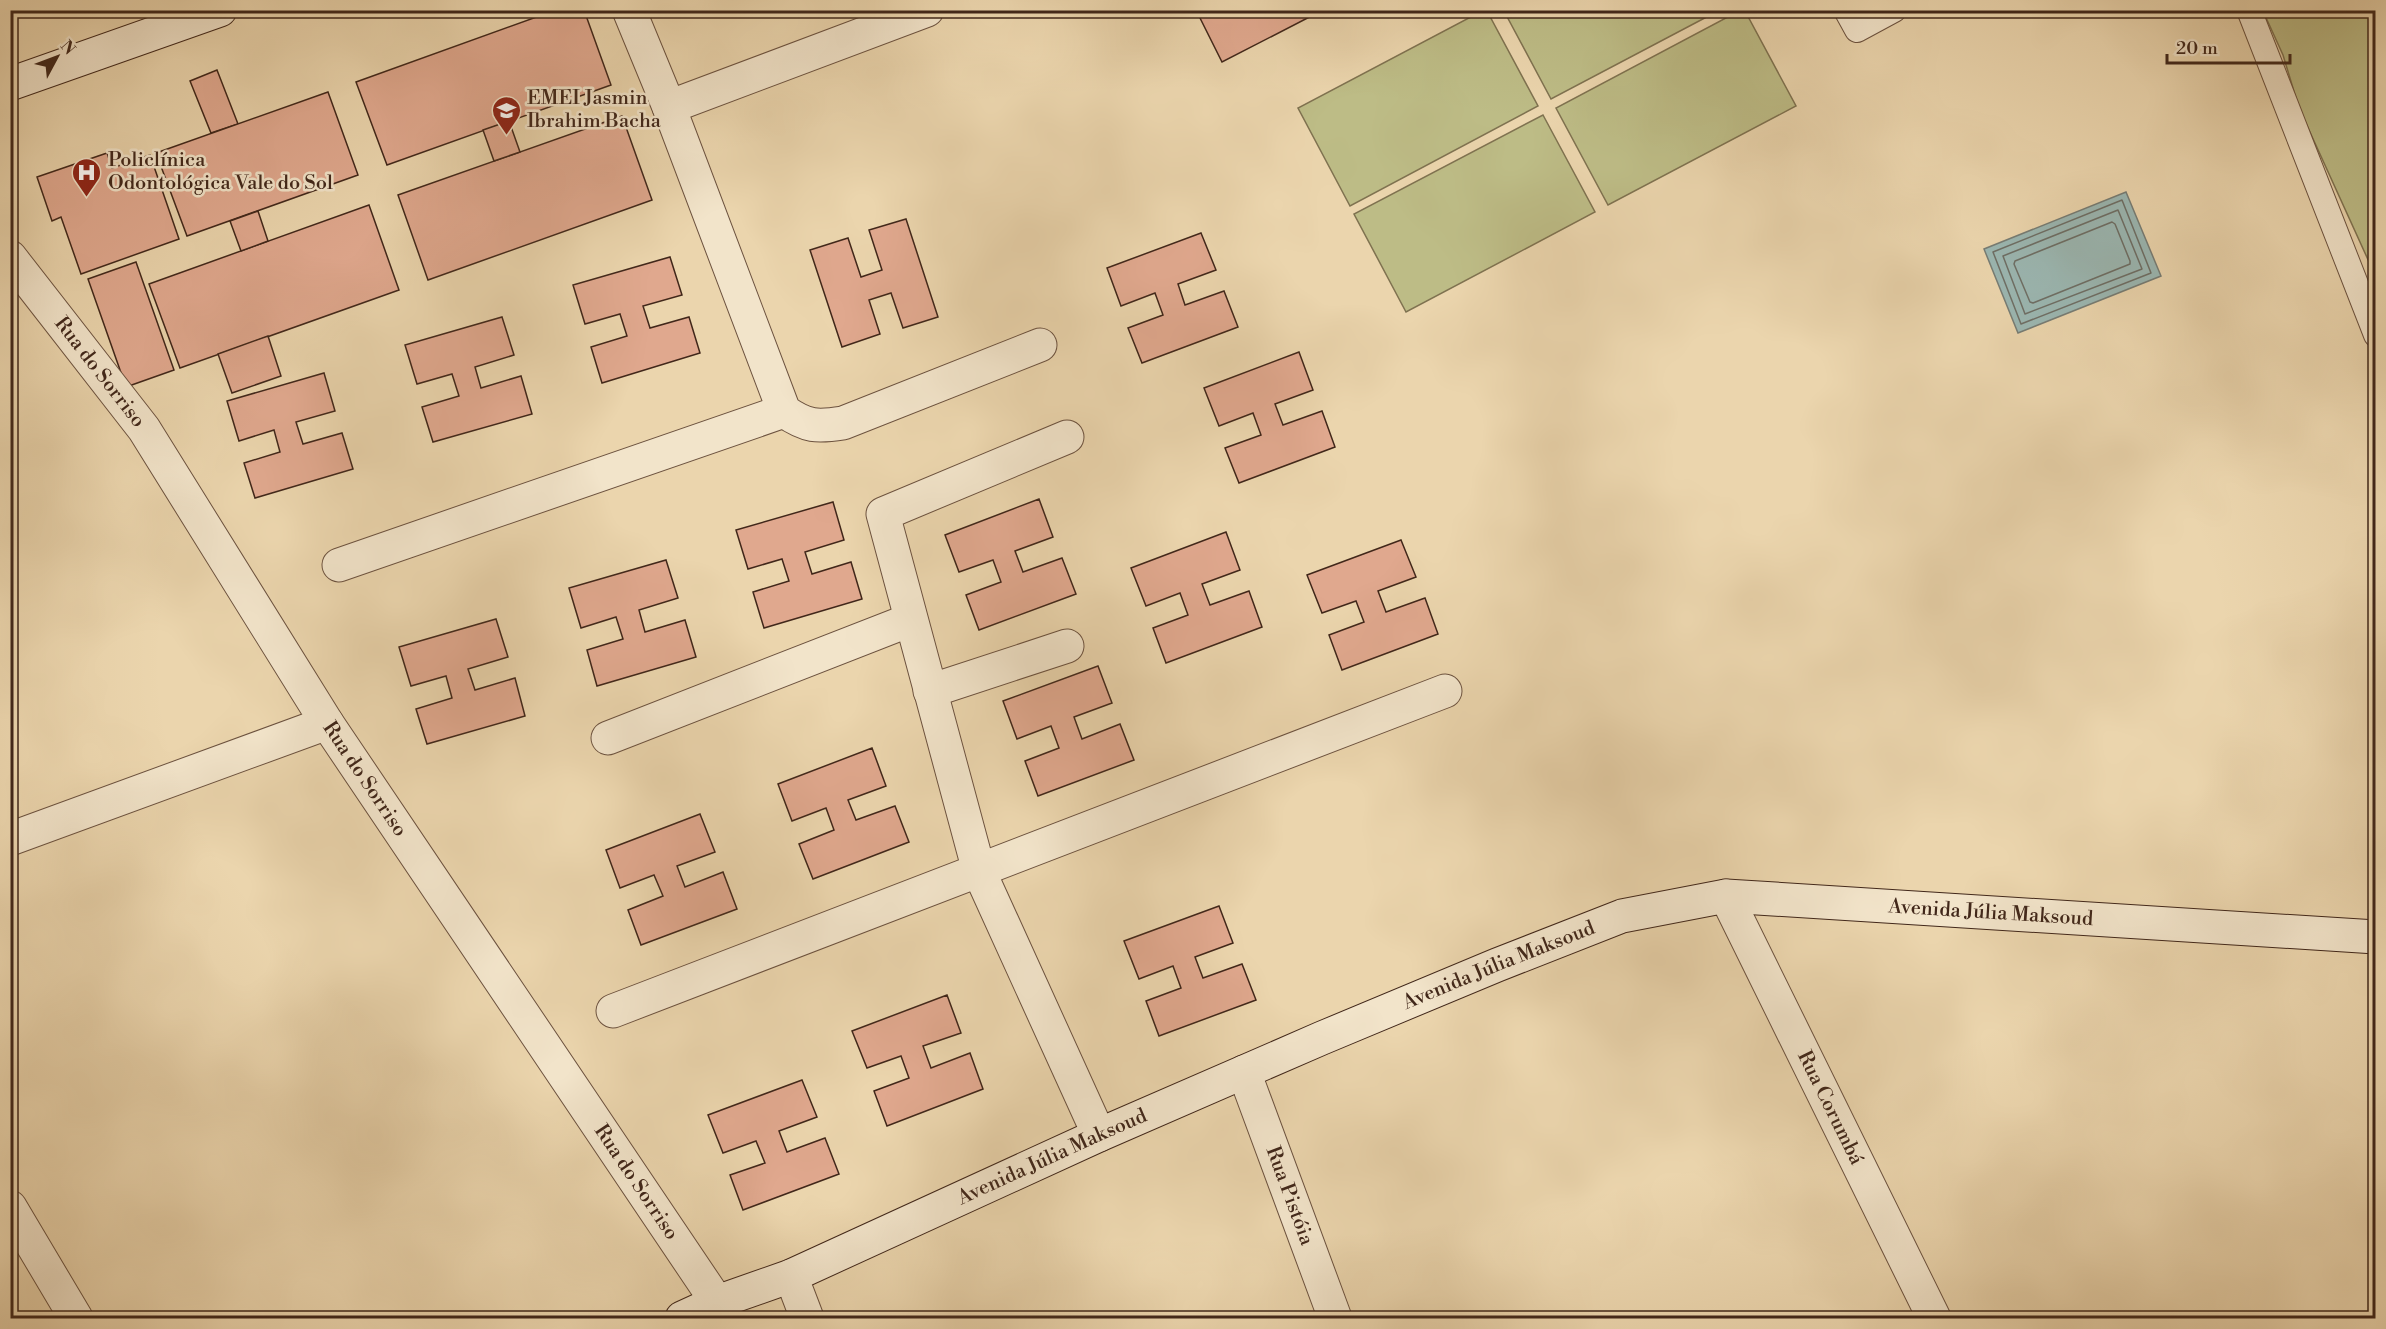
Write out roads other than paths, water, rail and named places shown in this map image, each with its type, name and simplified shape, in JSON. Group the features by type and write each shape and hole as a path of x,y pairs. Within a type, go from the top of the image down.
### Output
{"street":[{"path":"10,84 220,10"},
{"path":"629,10 669,107 784,411 800,422 818,427 843,423 1040,345"},
{"path":"669,107 927,10"},
{"name":"Rua do Sorriso","path":"10,257 144,429 327,723 717,1302"},
{"path":"339,565 784,411"},
{"path":"1068,437 883,513 979,871 1099,1135"},
{"path":"608,738 910,620"},
{"path":"930,692 1067,646"},
{"path":"613,1011 1445,691"},
{"path":"10,839 327,723"},
{"name":"Avenida Júlia Maksoud","path":"682,1318 717,1302 791,1276 1099,1135 1244,1072 1497,965 1622,916 1726,896 2376,937"},
{"name":"Rua Corumbá","path":"1726,896 1934,1318"},
{"name":"Rua Pistóia","path":"1244,1072 1335,1318"},
{"path":"10,1207 76,1318"},
{"path":"791,1276 807,1318"}],"lane":[{"path":"1846,10 1857,30 1894,10"},
{"path":"2249,10 2376,335"}],"water":[{"path":"2126,192 2161,276 2018,333 1984,249"}],"place":[{"name":"EMEI Jasmin Ibrahim Bacha","path":"506,136"},
{"name":"Policlínica Odontológica Vale do Sol","path":"87,198"}]}
